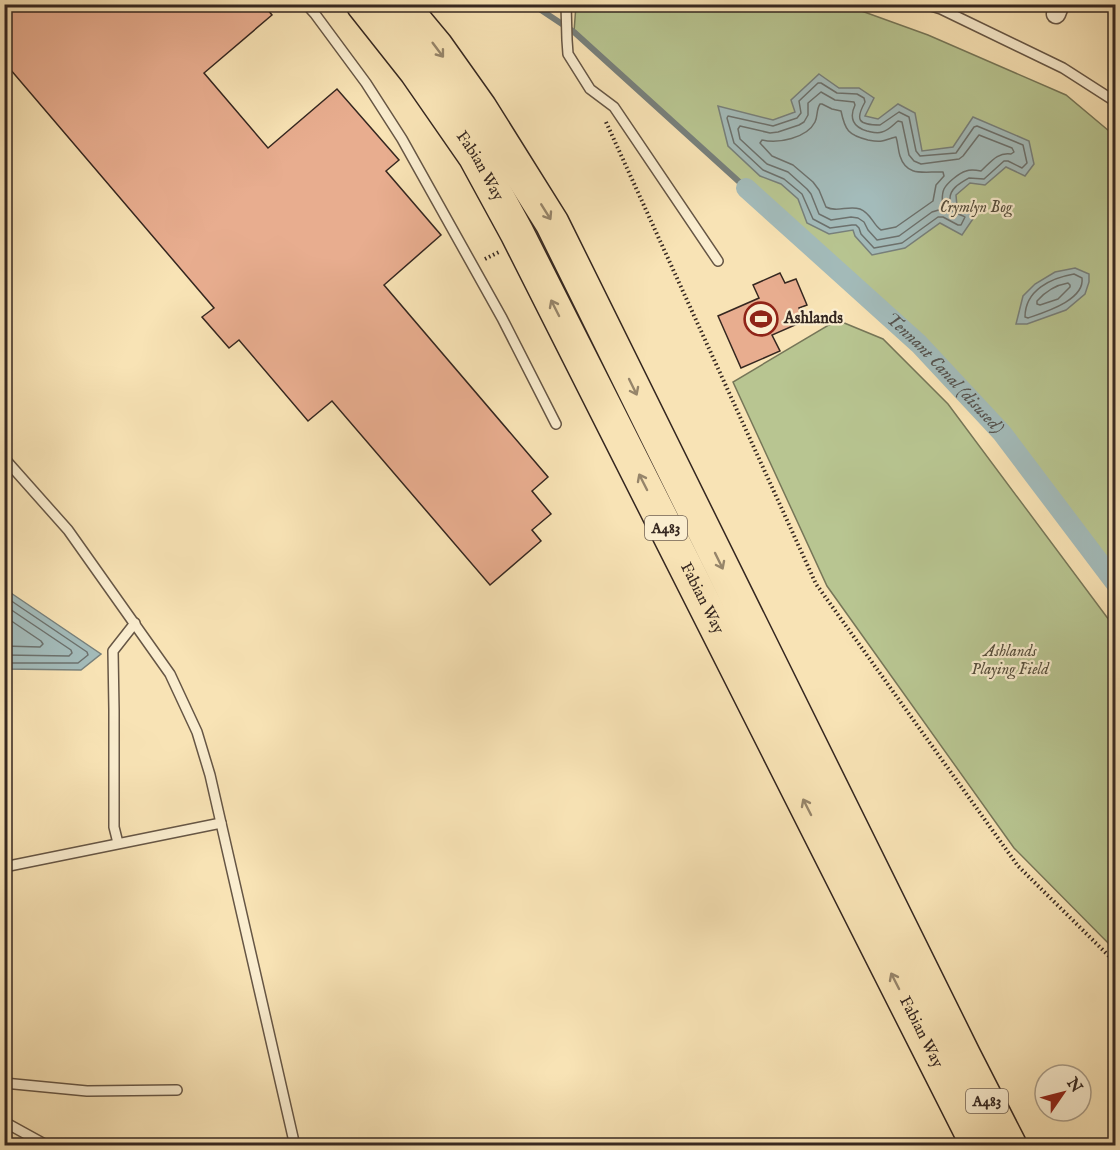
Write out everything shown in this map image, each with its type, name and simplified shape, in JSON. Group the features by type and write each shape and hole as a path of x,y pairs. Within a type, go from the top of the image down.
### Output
{"highway":[{"name":"Fabian Way","path":"363,4 416,71 474,156 517,233 952,1063 1010,1146"},
{"name":"Fabian Way","path":"401,4 436,46 480,108 552,223 952,1063 978,1146"}],"lane":[{"path":"306,4 366,83 402,139 502,318 556,424"},
{"path":"925,4 941,9 1063,68 1116,102"},
{"path":"567,6 568,54 590,89 614,107 718,261"},
{"path":"4,458 68,530 135,623 170,674 197,732 210,774 295,1146"},
{"path":"118,843 114,827 113,651 135,623"},
{"path":"4,867 221,823"},
{"path":"4,1083 87,1091 177,1090"},
{"path":"4,1119 8,1124 48,1146"}],"path":[{"path":"590,89 816,584 1018,866 1116,963"}],"green space":[{"name":"Crymlyn Bog","path":"576,5 845,5 928,35 1066,95 1115,136 1115,584 1002,433 919,344 574,32"},
{"name":"Ashlands Playing Field","path":"837,320 883,339 948,404 1115,628 1115,950 1014,848 827,586 733,382"}],"water":[{"path":"819,74 839,88 859,88 874,98 865,116 878,119 898,104 915,113 922,151 953,147 973,117 1029,141 1034,164 1025,176 1006,167 985,185 970,183 956,195 957,207 977,213 962,235 940,223 905,248 872,255 855,236 853,230 829,234 807,223 798,199 781,184 760,176 728,146 718,106 773,120 795,112 791,100"},
{"path":"1075,268 1089,274 1085,294 1066,310 1027,324 1016,324 1023,296 1035,284 1055,272"},
{"path":"5,589 101,654 81,670 5,669"}],"building":[{"path":"4,4 263,4 272,15 204,73 268,148 337,89 399,160 386,171 441,235 384,285 548,477 532,491 551,514 532,530 541,541 490,585 332,401 308,421 239,340 229,348 202,317 214,308 4,62"},
{"name":"Ashlands","path":"780,273 785,283 796,279 807,305 799,308 804,321 772,335 780,351 741,368 718,316 759,298 753,285"}],"waterway":[{"path":"532,4 574,32 746,188"},
{"name":"Tennant Canal (disused)","path":"746,188 919,344 1002,433 1116,584"}],"place":[{"name":"Ashlands","path":"761,319"}]}
